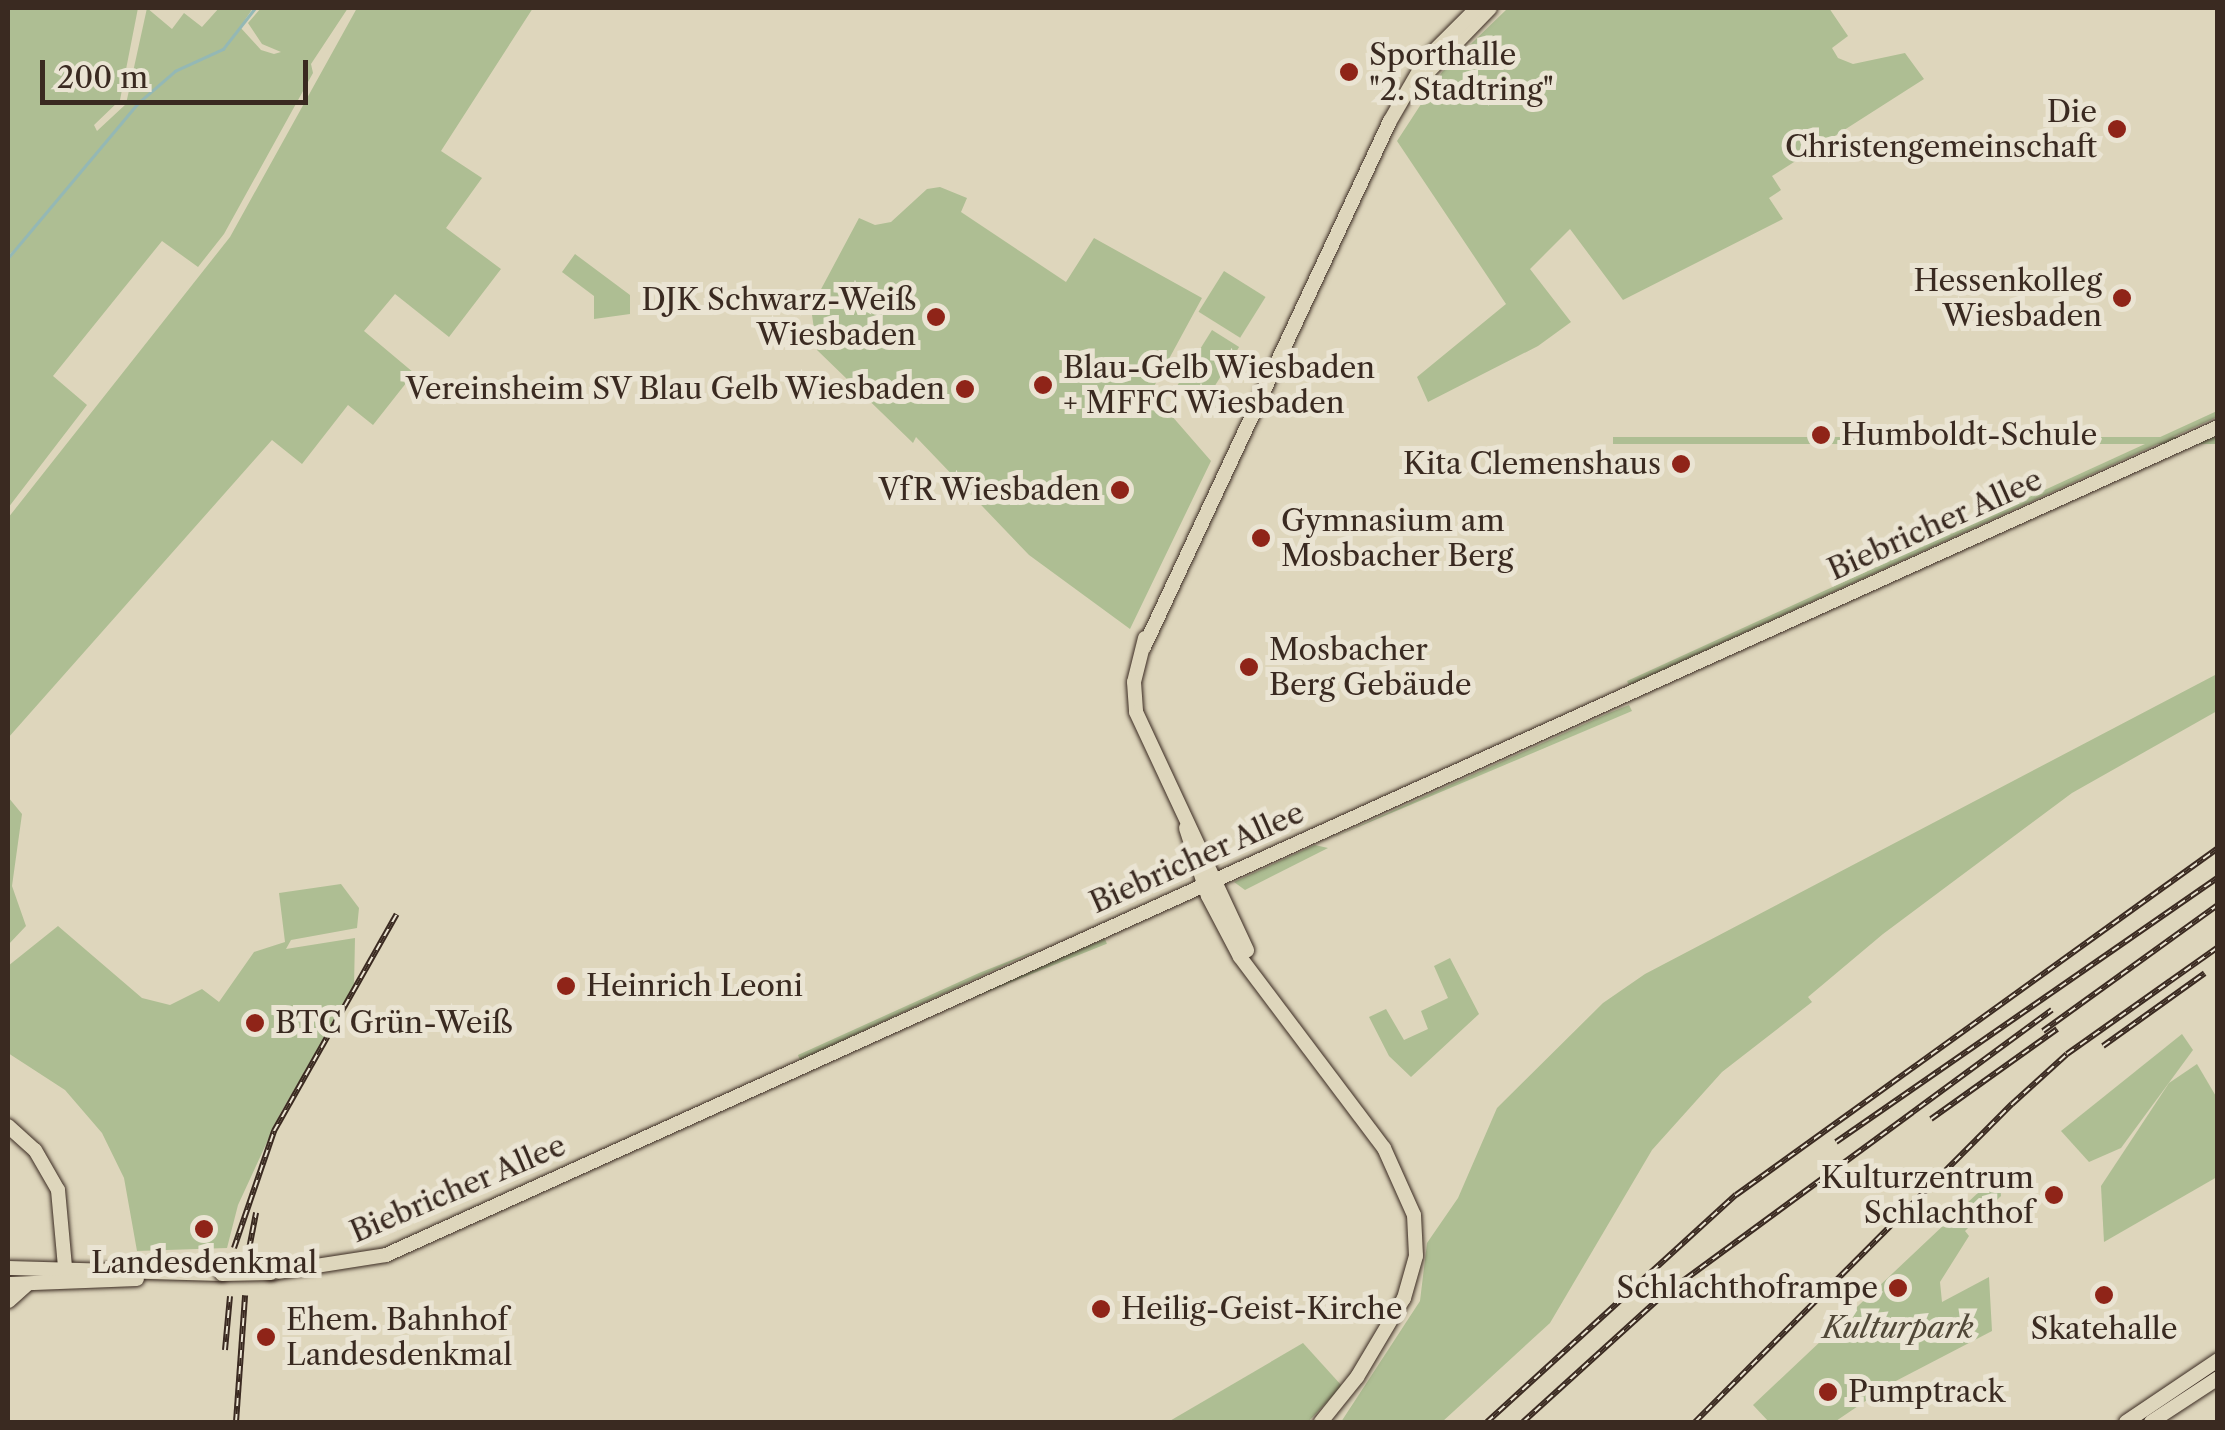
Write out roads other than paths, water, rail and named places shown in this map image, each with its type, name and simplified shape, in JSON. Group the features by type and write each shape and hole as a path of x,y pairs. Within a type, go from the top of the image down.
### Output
{"highway":[{"path":"8,1300 29,1284"}],"main road":[{"path":"1322,1422 1404,1298 1414,1268 1416,1226 1384,1148 1275,1009 1208,882 1136,712 1134,682 1144,647 1412,85 1440,43 1477,8"},
{"path":"1412,85 1490,8"},
{"name":"Biebricher Allee","path":"8,1268 271,1273 386,1255 2218,426"},
{"path":"8,1126 52,1176 62,1208 65,1267 29,1284"},
{"name":"Biebricher Allee","path":"8,1284 182,1274"},
{"path":"2148,1415 2218,1360"},
{"path":"2126,1422 2179,1404 2218,1378"}],"waterway":[{"path":"8,258 137,104 175,71 223,49 255,8"}],"railway":[{"path":"1487,1422 1736,1195 2218,848"},
{"path":"1836,1142 2218,877"},
{"path":"2043,1031 2218,905"},
{"path":"234,1248 274,1131 397,914"},
{"path":"1695,1422 2012,1104 2067,1054 2218,947"},
{"path":"2103,1046 2205,973"},
{"path":"1523,1422 1661,1297 2052,1010"},
{"path":"1931,1119 2057,1029"},
{"path":"249,1249 256,1213"},
{"path":"236,1422 245,1295"},
{"path":"225,1350 230,1296"}],"place":[{"name":"Sporthalle \"2. Stadtring\"","path":"1349,72"},
{"name":"Die Christengemeinschaft","path":"2117,129"},
{"name":"Hessenkolleg Wiesbaden","path":"2122,298"},
{"name":"DJK Schwarz-Weiß Wiesbaden","path":"936,317"},
{"name":"Blau-Gelb Wiesbaden + MFFC Wiesbaden","path":"1043,385"},
{"name":"Vereinsheim SV Blau Gelb Wiesbaden","path":"965,389"},
{"name":"Humboldt-Schule","path":"1821,435"},
{"name":"Kita Clemenshaus","path":"1681,464"},
{"name":"VfR Wiesbaden","path":"1120,490"},
{"name":"Gymnasium am Mosbacher Berg","path":"1261,538"},
{"name":"Mosbacher Berg Gebäude","path":"1249,667"},
{"name":"Heinrich Leoni","path":"566,986"},
{"name":"BTC Grün-Weiß","path":"255,1023"},
{"name":"Kulturzentrum Schlachthof","path":"2054,1195"},
{"name":"Landesdenkmal","path":"204,1229"},
{"name":"Schlachthoframpe","path":"1898,1288"},
{"name":"Skatehalle","path":"2104,1295"},
{"name":"Heilig-Geist-Kirche","path":"1101,1309"},
{"name":"Ehem. Bahnhof Landesdenkmal","path":"266,1337"},
{"name":"Pumptrack","path":"1828,1392"}],"park label":[{"name":"Kulturpark","path":"1898,1328"}]}
